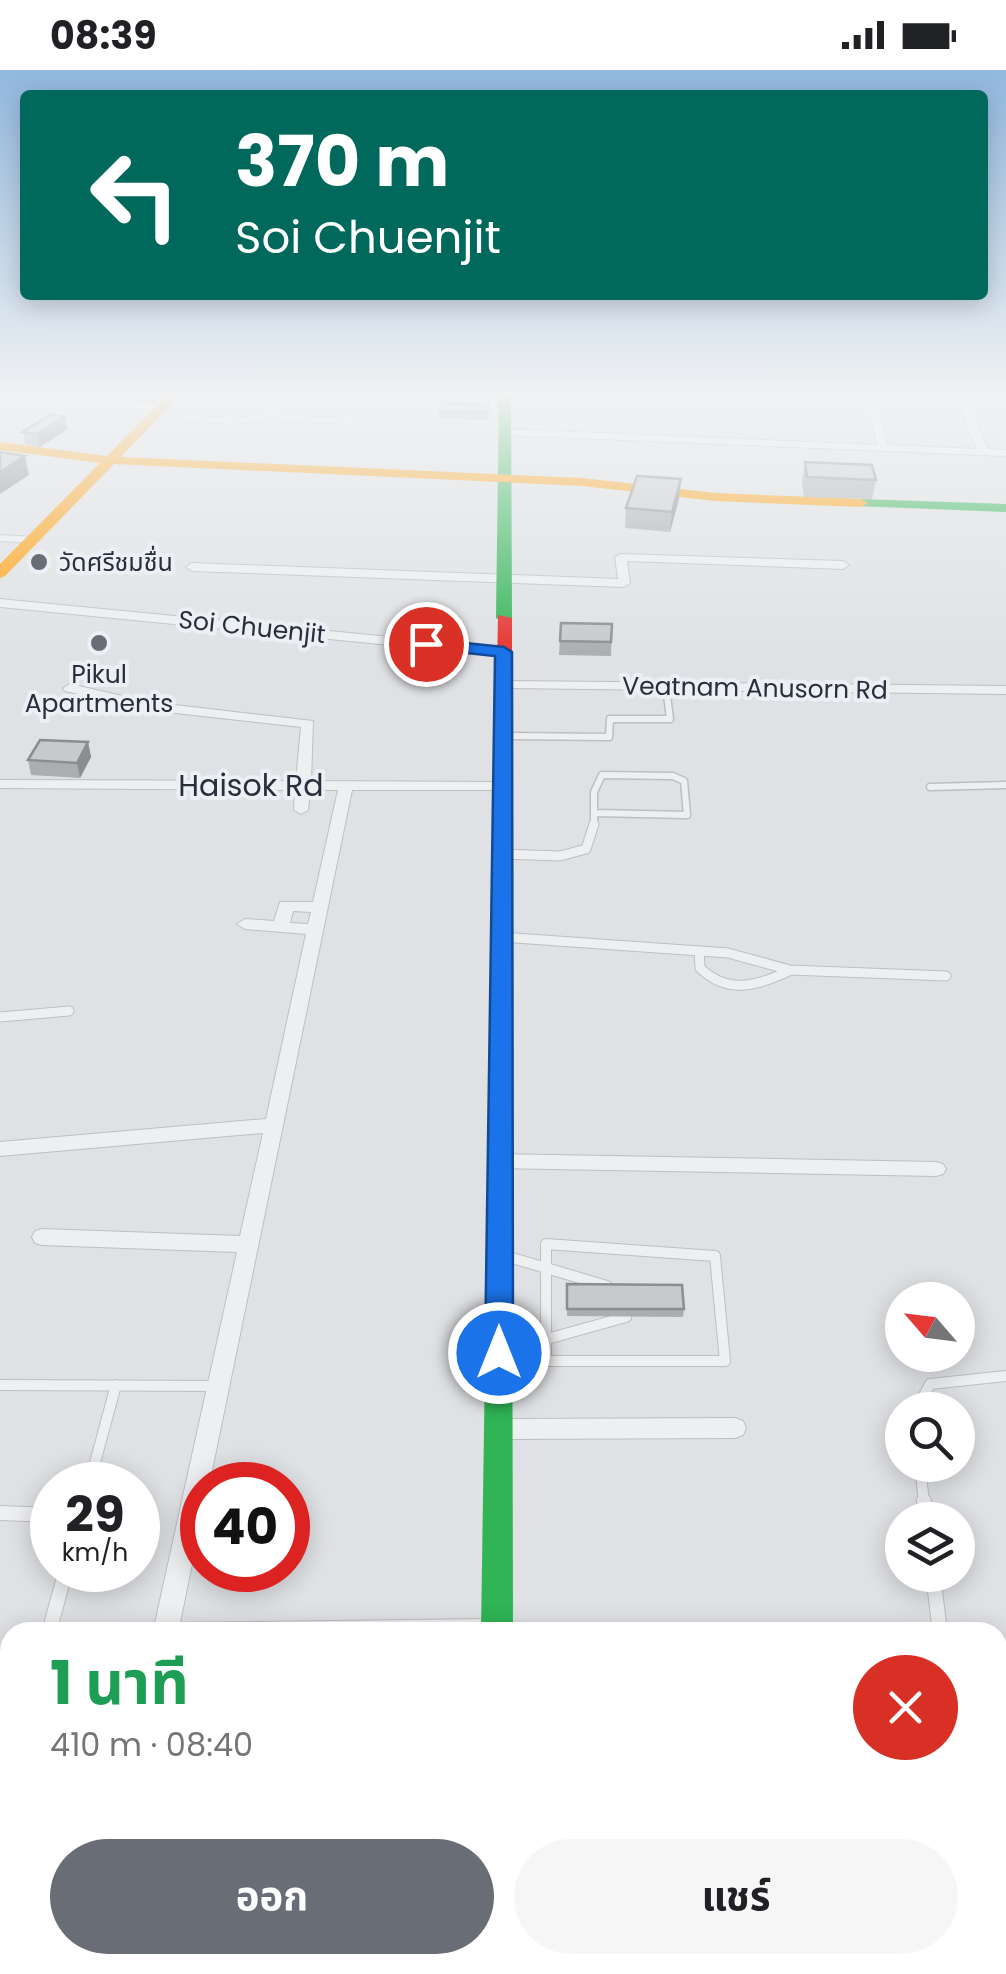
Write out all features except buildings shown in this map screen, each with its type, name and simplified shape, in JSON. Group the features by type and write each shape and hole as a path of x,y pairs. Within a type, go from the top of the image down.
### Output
{"street":[{"path":"0,573 88,483"},
{"path":"497,1622 504,483"},
{"path":"590,483 715,497 1006,508"},
{"path":"0,538 32,540"},
{"path":"192,567 624,583 621,558 843,566"},
{"name":"Soi Chuenjit","path":"0,603 504,652"},
{"name":"Veatnam Anusorn Rd","path":"503,686 1006,690"},
{"path":"70,688 150,706 308,724 301,810"},
{"name":"Haisok Rd","path":"0,784 502,786"},
{"path":"168,1622 346,786"},
{"path":"281,927 277,905 320,908"},
{"path":"245,924 316,930"},
{"path":"0,1149 274,1125"},
{"path":"500,1161 936,1169"},
{"path":"42,1237 248,1244"},
{"path":"498,1430 735,1428"}],"lane":[{"path":"503,736 609,736 610,719 670,719 666,687"},
{"path":"502,854 576,853 592,843 594,786 602,775 680,777 686,787 686,814 596,813"},
{"path":"930,787 1006,786"},
{"path":"500,937 728,953 790,970 946,976"},
{"path":"699,950 700,968 722,986 759,985 790,970"},
{"path":"0,1017 69,1011"},
{"path":"546,1244 715,1256 726,1361 546,1361 546,1267 546,1244"},
{"path":"499,1254 624,1292 626,1317 499,1353"},
{"path":"926,1392 930,1384 970,1376 1006,1376"},
{"path":"0,1384 218,1386"},
{"path":"95,1462 116,1385"},
{"path":"0,1513 30,1514"},
{"path":"52,1622 60,1592"},
{"path":"935,1592 939,1622"}],"traffic: fast":[{"path":"504,618 505,483"},
{"path":"861,503 1006,508"},
{"path":"497,1622 500,1161"}],"traffic: slow":[{"path":"0,573 88,483"},
{"path":"590,483 715,497 861,503"}],"traffic: jam":[{"path":"500,1161 504,618"}],"place":[{"name":"วัดศรีชมชื่น","path":"39,562"},
{"name":"Pikul Apartments","path":"99,643"}],"route":[{"path":"426,644 504,652 499,1353"}]}
